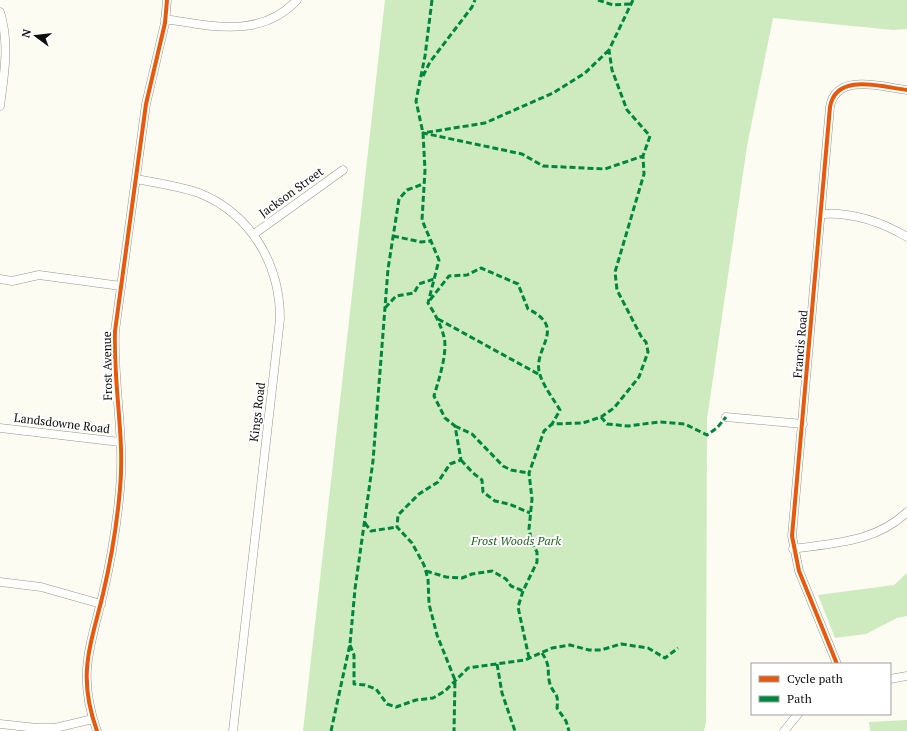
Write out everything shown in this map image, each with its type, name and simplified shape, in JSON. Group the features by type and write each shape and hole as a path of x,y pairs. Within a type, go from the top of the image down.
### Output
{"street":[{"name":"Frost Avenue","path":"97,731 88,693 86,671 92,634 101,604 114,538 120,489 120,442 114,355 115,331 146,104 165,19 167,0"},
{"path":"165,19 227,28 245,27 272,18 288,8 297,0"},
{"path":"0,12 5,33 6,59 0,106"},
{"name":"Francis Road","path":"837,663 799,571 793,549 792,525 803,424 832,98 837,91 853,85 868,85 907,90"},
{"name":"Jackson Street","path":"254,234 343,170"},
{"name":"Kings Road","path":"136,179 181,188 210,199 233,213 254,234 266,254 276,279 280,299 280,319 233,731"},
{"path":"822,214 841,214 865,218 894,229 907,237"},
{"path":"0,279 12,280 39,276 121,286"},
{"path":"726,417 803,424"},
{"name":"Landsdowne Road","path":"0,428 120,442"},
{"path":"793,549 864,538 884,529 907,512"},
{"path":"0,582 41,587 101,604"},
{"path":"891,679 907,676"},
{"path":"784,731 797,715"},
{"path":"0,724 37,728 55,728 93,718"}],"green space":[{"name":"Frost Woods Park","path":"385,0 907,0 907,29 893,30 773,18 747,146 707,419 706,723 704,731 303,731"},
{"path":"907,573 907,616 897,618 866,634 835,638 818,595 894,585"},
{"path":"907,720 907,731 870,731 869,722"}],"marked path":[{"path":"432,0 425,56 416,101 423,133 425,170 422,220 439,260 428,303 439,324 445,344 442,367 434,396 445,418 455,426 461,460 450,464 438,482 419,494 398,515 397,527 412,543 424,565 428,579 429,604 437,635 455,680 454,731"},
{"path":"423,76 430,62 472,7 475,0"},
{"path":"598,0 613,5 630,4"},
{"path":"529,658 518,607 523,591 537,562 537,552 532,543 529,529 532,499 529,473 544,431 552,424 583,423 601,417 614,408 639,377 648,352 646,342 642,338 617,290 615,272 644,174 643,156 650,136 627,110 612,70 609,50 633,0"},
{"path":"609,50 585,73 553,93 485,123 423,133 522,154 543,166 605,169 643,156"},
{"path":"331,731 350,644 355,589 373,461 388,269 399,199 407,190 423,184"},
{"path":"393,236 421,242 431,241"},
{"path":"430,300 449,276 467,275 481,268 518,284 528,309 540,316 546,324 546,339 540,356 539,365 542,380 560,410 552,424"},
{"path":"385,308 396,296 414,293 419,284 434,279"},
{"path":"438,319 540,375"},
{"path":"601,417 607,424 628,426 659,422 685,424 707,435 717,428 726,417"},
{"path":"455,426 472,434 503,466 511,470 529,473"},
{"path":"461,460 482,480 483,492 495,501 509,504 530,513"},
{"path":"365,523 371,531 397,527"},
{"path":"426,571 446,577 462,578 472,574 492,571 506,579 511,586 523,591"},
{"path":"350,645 354,655 354,684 365,685 376,689 387,704 396,707 416,700 433,698 445,691 468,668 525,660 552,648 570,645 589,650 601,650 621,644 648,648 665,658 678,648"},
{"path":"542,653 547,662 550,684 557,696 557,708 566,721 569,731"},
{"path":"497,664 502,693 515,731"}],"cycle path":[{"path":"97,731 91,711 87,677 90,646 111,555 120,489 121,450 115,331 146,104 165,23 167,0"},
{"path":"837,663 799,571 792,536 830,107 834,96 841,89 850,85 873,85 907,90"}]}
